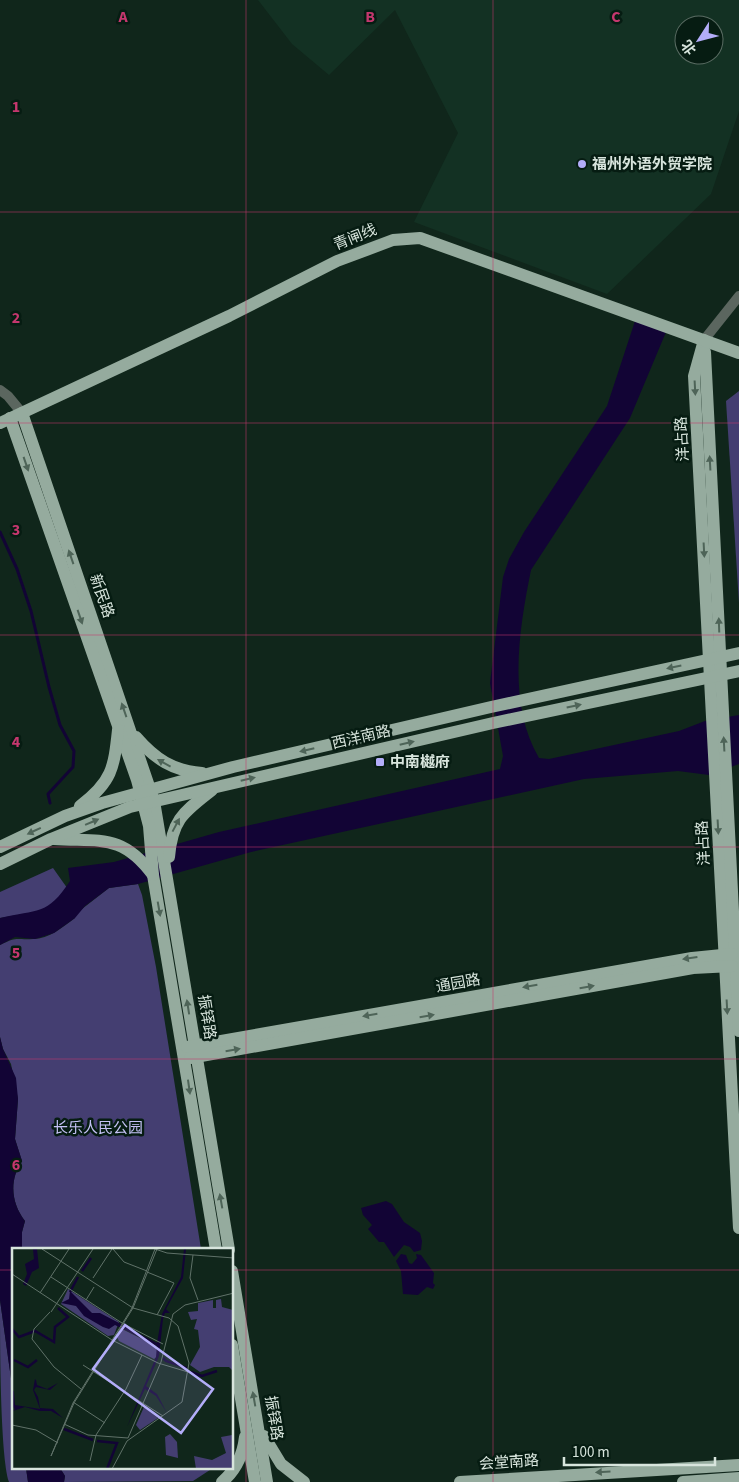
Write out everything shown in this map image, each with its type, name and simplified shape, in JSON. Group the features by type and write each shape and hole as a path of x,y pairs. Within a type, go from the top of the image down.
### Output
{"main road":[{"name":"青闸线","path":"11,418 230,316 337,261 393,240 420,238 739,353"},
{"name":"洋占路","path":"704,340 717,710 739,1031"},
{"name":"新民路","path":"11,418 125,729 147,797"},
{"name":"西洋南路","path":"0,864 51,839 147,797 209,774 491,707 739,653"},
{"name":"西洋南路","path":"0,847 65,816 147,797 216,787 494,723 739,671"},
{"path":"65,816 97,794 104,785 113,767 125,729 158,760 183,771 209,774"},
{"path":"167,872 170,839 178,820 194,804 216,787"},
{"name":"振铎路","path":"147,797 167,872 216,1248"},
{"name":"振铎路","path":"147,797 153,875 229,1248"},
{"path":"51,839 114,842 135,853 153,875"},
{"name":"洋占路","path":"733,960 739,1228"},
{"name":"通园路","path":"190,1052 733,960"},
{"name":"振铎路","path":"234,1286 252,1422 255,1482"},
{"name":"振铎路","path":"234,1353 268,1482"},
{"path":"234,1468 252,1422"},
{"path":"252,1422 280,1464 304,1482"},
{"name":"会堂南路","path":"460,1482 534,1479 739,1465"},
{"path":"222,1482 233,1470"},
{"path":"683,1482 739,1478"}],"street":[{"path":"704,340 739,296"},
{"path":"0,390 8,396 11,418"}],"shaded area":[{"name":"福州外语外贸学院","path":"258,0 739,0 739,111 711,194 607,294 414,222 458,133 395,10 329,75 292,44"},
{"path":"635,321 666,332 630,418 531,570 523,617 518,666 523,714 529,737 539,758 549,759 679,731 705,721 739,715 739,764 709,775 678,771 584,779 251,852 138,884 109,888 85,906 75,918 54,933 35,939 15,937 0,945 0,918 33,912 48,906 70,881 68,868 114,862 219,832 500,769 503,756 490,683 503,577 509,559 524,532 607,406"},
{"path":"0,1037 3,1049 16,1078 18,1099 15,1139 22,1161 15,1176 13,1191 17,1207 25,1221 22,1232 22,1248 12,1248 12,1386 0,1300"},
{"path":"386,1201 392,1204 404,1222 420,1233 422,1241 421,1250 414,1252 410,1247 404,1245 394,1257 384,1242 379,1242 368,1229 372,1225 363,1215 361,1208"},
{"path":"401,1254 406,1255 409,1263 412,1264 417,1258 416,1254 421,1255 434,1273 433,1283 435,1285 433,1289 427,1287 418,1295 403,1294 401,1271 396,1261"},
{"path":"26,1470 61,1470 65,1476 64,1482 28,1482"}],"green space":[{"path":"739,391 739,603 726,401"},
{"name":"长乐人民公园","path":"53,868 82,909 109,888 138,884 142,895 156,967 201,1248 22,1248 22,1232 25,1221 17,1207 13,1191 15,1176 22,1161 15,1139 18,1099 11,1064 3,1049 0,1037 0,945 14,939 45,937 56,932 75,918 42,911 0,918 0,892"},
{"path":"0,1300 12,1386 12,1470 26,1470 28,1482 9,1482 4,1448 1,1395"},
{"path":"61,1470 210,1470 193,1481 64,1482 65,1476"}],"waterway":[{"path":"0,532 17,569 31,611 60,725 74,751 73,767 48,794 50,803"}],"place":[{"name":"福州外语外贸学院","path":"582,164"},
{"name":"中南樾府","path":"380,762"}]}
